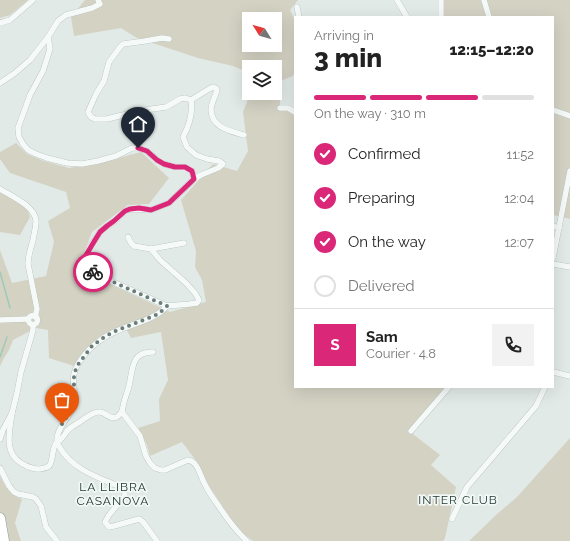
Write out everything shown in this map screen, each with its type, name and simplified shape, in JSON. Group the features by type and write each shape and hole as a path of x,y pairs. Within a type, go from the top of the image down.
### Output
{"highway":[{"path":"0,510 4,541"}],"street":[{"path":"0,23 10,20 33,0"},
{"path":"0,83 30,60 48,37 58,21 66,15 92,8 100,4 98,0"},
{"path":"397,0 406,16"},
{"path":"440,0 441,16"},
{"path":"484,0 489,16"},
{"path":"297,7 299,16"},
{"path":"48,37 50,49 43,71 30,94 18,128 19,137 28,150 47,158 68,163 82,164 116,156 132,148 138,148 147,151 164,164 175,167 185,167 192,171 194,179"},
{"path":"169,39 162,38 123,44 109,62 104,81 88,112 91,117 106,118 139,110 166,107 180,99 185,98 191,100 213,87 216,89 211,111 213,119 224,129 244,135"},
{"path":"151,249 160,260 195,292 199,300 197,302 167,306 102,277 92,271 86,263 86,255 100,232 125,211 139,208 151,210 169,203 194,179 218,168 223,164 219,161 196,155 187,147 183,138 191,116 191,100"},
{"path":"280,108 288,108 294,111"},
{"path":"554,110 570,116"},
{"path":"554,248 556,227 570,172"},
{"path":"0,190 30,209 36,222 34,239 28,258 28,264 37,309 37,321 36,324 33,325 12,413 9,442 9,447 13,457 18,462 29,468 36,469 49,466 51,464 58,434 62,424 74,406 74,375 77,366 92,346 113,332 156,315 167,306"},
{"path":"128,237 134,246 151,249 184,243"},
{"path":"554,264 570,267"},
{"path":"0,320 28,319 31,316 36,317"},
{"path":"28,319 30,324 33,325"},
{"path":"57,442 62,439 69,429 95,412 99,412 113,418 119,415 122,412 134,360 146,352 153,352"},
{"path":"554,372 570,376"},
{"path":"411,431 448,388"},
{"path":"452,519 467,487 536,406 545,388"},
{"path":"122,412 140,436 146,456 155,468 165,470 188,460 193,462 206,488 236,531 247,541"},
{"path":"0,439 12,413"},
{"path":"57,442 63,453 75,465 85,472 108,481 125,490 124,497 109,515 105,522 106,524 109,526 114,526 139,519 157,541"},
{"path":"0,468 9,486 14,492 33,497 41,506 46,527 57,541"}],"shaded area":[{"path":"0,0 28,0 10,15 0,18"},
{"path":"85,0 298,0 290,10 294,18 294,74 293,76 282,80 282,60 242,60 242,70 233,66 198,58 137,38 121,28 74,36 71,17"},
{"path":"444,0 570,0 570,219 554,215 554,16 443,16"},
{"path":"247,100 280,100 280,105 294,115 294,388 444,388 409,431 440,455 431,465 456,487 445,538 443,541 253,541 238,529 209,486 197,462 182,442 150,456 147,445 138,428 160,421 159,399 168,380 161,332 131,338 124,325 99,337 74,366 49,358 48,330 36,328 13,340 0,366 0,250 12,283 46,276 54,242 48,221 70,208 66,192 10,173 0,159 0,152 16,143 27,154 44,161 69,168 104,162 141,152 169,178 149,204 128,205 92,232 78,269 170,312 206,302 202,280 195,267 196,251 181,200 213,164 237,171 248,151 243,112"},
{"path":"0,192 27,209 30,217 20,235 0,232"},
{"path":"570,438 570,541 469,541 517,497"},
{"path":"0,476 8,490 22,499 15,523 21,541 0,541"}],"waterway":[{"path":"0,272 10,308"},
{"path":"0,357 7,337"}],"way so far":[{"path":"62,424 74,406 74,375 77,366 92,346 113,332 156,315 167,306 93,272"}],"district":[{"name":"LA LLIBRA CASANOVA","path":"113,494"},
{"name":"INTER CLUB","path":"458,500"}],"route":[{"path":"93,272 86,263 86,255 100,232 125,211 139,208 151,210 169,203 194,179 192,171 185,167 175,167 164,164 147,151 138,148"}]}
